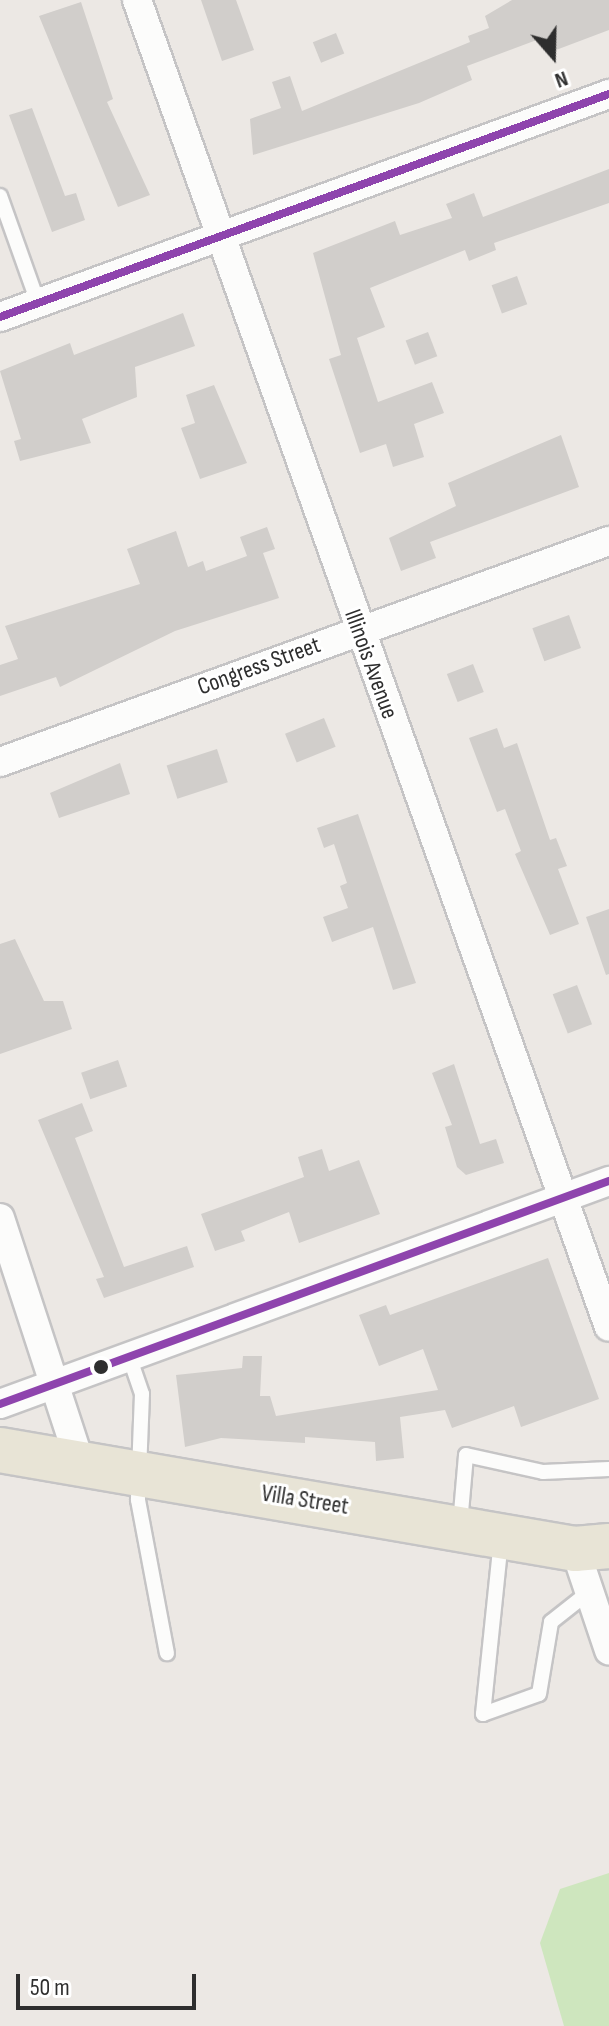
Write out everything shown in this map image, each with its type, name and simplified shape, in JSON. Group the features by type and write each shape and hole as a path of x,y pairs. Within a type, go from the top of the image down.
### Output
{"main road":[{"name":"Villa Street","path":"0,1450 592,1548"}],"street":[{"name":"Illinois Avenue","path":"137,0 358,630 609,1327"},
{"path":"0,317 609,94"},
{"name":"Congress Street","path":"0,762 609,541"},
{"path":"0,1404 58,1380 609,1181"},
{"path":"0,1218 58,1380 80,1463"},
{"path":"592,1548 589,1592 604,1621 609,1650"}],"lane":[{"path":"0,196 38,303"},
{"path":"129,1356 142,1394 139,1474 167,1653"},
{"path":"460,1524 466,1455 543,1472 609,1469"},
{"path":"502,1532 483,1714 539,1694 551,1622 589,1592"}],"green space":[{"path":"609,1873 609,2026 564,2026 540,1943 560,1889"}],"building":[{"path":"201,0 236,0 254,50 222,61"},
{"path":"512,0 609,0 609,30 548,53 542,38 467,66 472,80 419,103 253,155 250,119 281,108 272,82 290,76 302,111 470,42 468,36 489,28 485,16"},
{"path":"81,2 113,99 107,102 150,195 118,207 39,16"},
{"path":"336,33 344,53 321,63 313,42"},
{"path":"32,108 65,196 76,193 85,220 52,232 9,115"},
{"path":"609,169 609,203 494,243 496,250 469,261 465,250 370,288 385,327 357,338 378,402 432,382 444,413 414,424 424,457 393,467 386,444 360,453 329,359 341,355 313,253 395,221 400,235 452,218 446,204 474,193 483,217"},
{"path":"517,276 527,304 502,313 492,285"},
{"path":"183,313 195,346 135,367 137,397 82,419 91,443 20,461 14,441 21,439 0,371 70,343 74,355"},
{"path":"428,332 437,356 415,365 406,341"},
{"path":"214,385 247,463 200,479 181,428 195,423 186,395"},
{"path":"561,435 579,487 430,542 436,558 401,571 389,538 456,506 448,483"},
{"path":"267,527 275,549 263,553 279,598 175,631 60,687 56,677 0,696 0,665 18,659 5,626 140,584 127,549 176,531 188,567 203,561 206,571 247,556 240,537"},
{"path":"569,615 581,648 544,661 532,628"},
{"path":"473,664 484,692 458,702 447,674"},
{"path":"324,718 336,747 297,762 285,734"},
{"path":"497,728 504,748 517,743 550,840 556,838 567,866 558,869 579,924 550,935 515,854 521,851 505,809 497,812 469,738"},
{"path":"217,749 228,782 177,799 167,765"},
{"path":"120,763 130,794 59,818 50,793"},
{"path":"358,814 416,983 393,990 373,927 332,942 323,917 348,908 340,886 347,883 334,844 324,848 317,828"},
{"path":"609,909 609,974 606,975 586,917"},
{"path":"15,939 44,1001 63,1001 72,1029 0,1054 0,944"},
{"path":"577,985 592,1024 568,1034 553,994"},
{"path":"118,1060 127,1086 90,1099 81,1073"},
{"path":"454,1064 480,1144 496,1139 504,1163 466,1175 457,1167 445,1127 452,1125 432,1073"},
{"path":"82,1103 93,1131 75,1138 124,1267 187,1246 194,1267 104,1298 96,1279 104,1277 38,1120"},
{"path":"322,1149 329,1171 359,1160 380,1214 299,1243 289,1212 241,1231 245,1241 215,1251 201,1214 304,1177 298,1157"},
{"path":"548,1258 599,1399 521,1427 514,1406 452,1428 445,1410 400,1417 404,1458 376,1461 375,1442 305,1437 305,1443 221,1438 185,1447 176,1375 242,1368 243,1356 262,1356 260,1396 270,1396 276,1416 438,1390 423,1349 379,1366 359,1315 386,1305 390,1315"}],"transit line":[{"path":"0,317 609,94"},
{"path":"0,1404 609,1181"}]}
